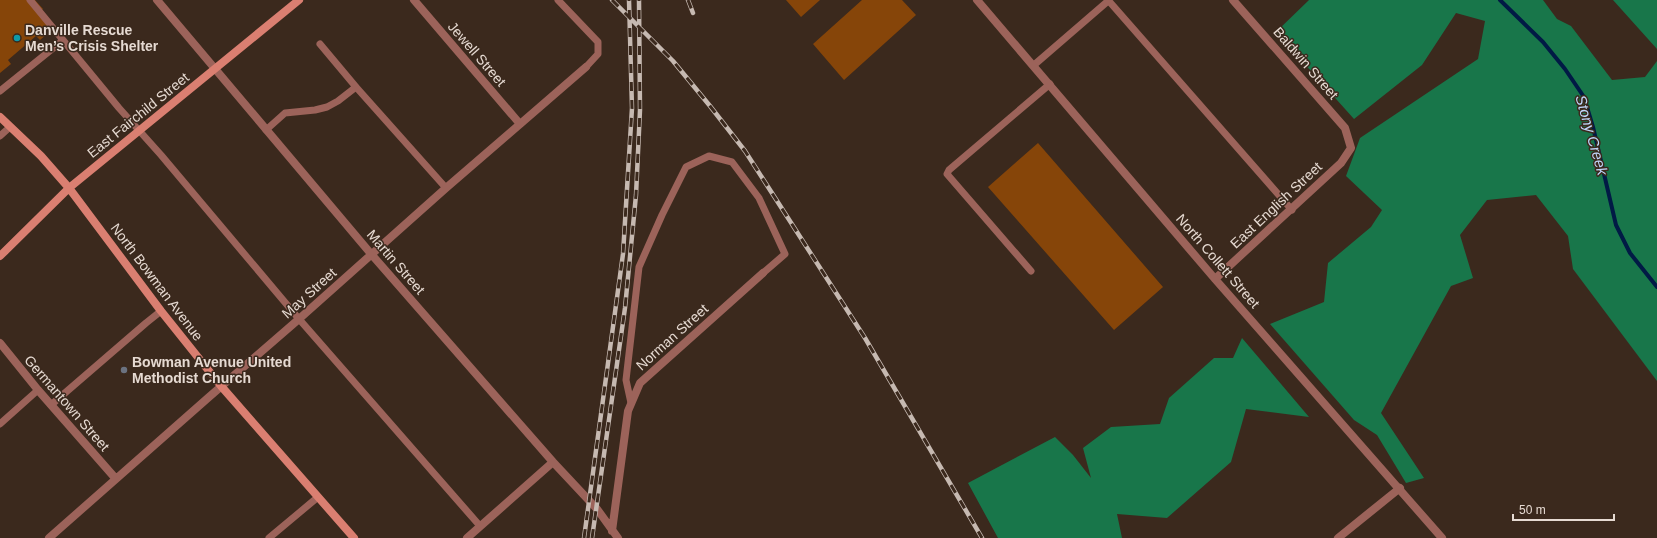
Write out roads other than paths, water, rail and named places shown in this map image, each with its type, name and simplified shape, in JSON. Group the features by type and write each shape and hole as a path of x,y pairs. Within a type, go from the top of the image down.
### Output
{"street":[{"name":"Martin Street","path":"157,0 372,254 553,462 597,509 611,535 618,538"},
{"name":"East Fairchild Street","path":"0,256 69,188 299,0"},
{"name":"Jewell Street","path":"414,0 520,124"},
{"name":"North Collett Street","path":"977,0 1215,279 1400,488 1442,538"},
{"name":"Baldwin Street","path":"1234,0 1345,128 1351,148"},
{"name":"May Street","path":"49,538 446,188 586,67"},
{"name":"North Bowman Avenue","path":"0,117 41,156 69,188 161,311 221,386 354,538"},
{"name":"East English Street","path":"1215,279 1292,210 1341,163 1351,148"},
{"name":"Norman Street","path":"611,535 628,411 640,383 764,273"},
{"name":"Germantown Street","path":"0,343 38,390 116,479"},
{"path":"467,538 553,462"},
{"path":"1338,538 1400,488"}],"lane":[{"path":"30,0 62,41 299,319 480,526"},
{"path":"558,0 598,42 598,54 586,67"},
{"path":"1034,65 1108,0 1292,210"},
{"path":"0,91 62,41"},
{"path":"320,44 356,87 446,188"},
{"path":"1031,271 947,174 949,170 1050,84"},
{"path":"266,130 285,114 315,110 327,106 338,101 356,87"},
{"path":"0,136 10,127"},
{"path":"631,403 626,380 639,267 686,166 709,156 732,162 760,198 784,254 764,273"},
{"path":"51,405 161,311"},
{"path":"0,424 38,390"},
{"path":"269,538 318,497"}],"waterway":[{"name":"Stony Creek","path":"1500,0 1543,42 1565,69 1584,97 1593,127 1616,225 1630,253 1657,287"}],"railway":[{"path":"612,0 673,61 745,151 865,338 982,538"},
{"path":"584,538 623,254 632,108 629,0"},
{"path":"592,538 625,308 636,195 640,110 639,0"},
{"path":"688,0 693,13"}],"place":[{"name":"Danville Rescue Men’s Crisis Shelter","path":"17,38"},
{"name":"Bowman Avenue United Methodist Church","path":"124,370"}]}
